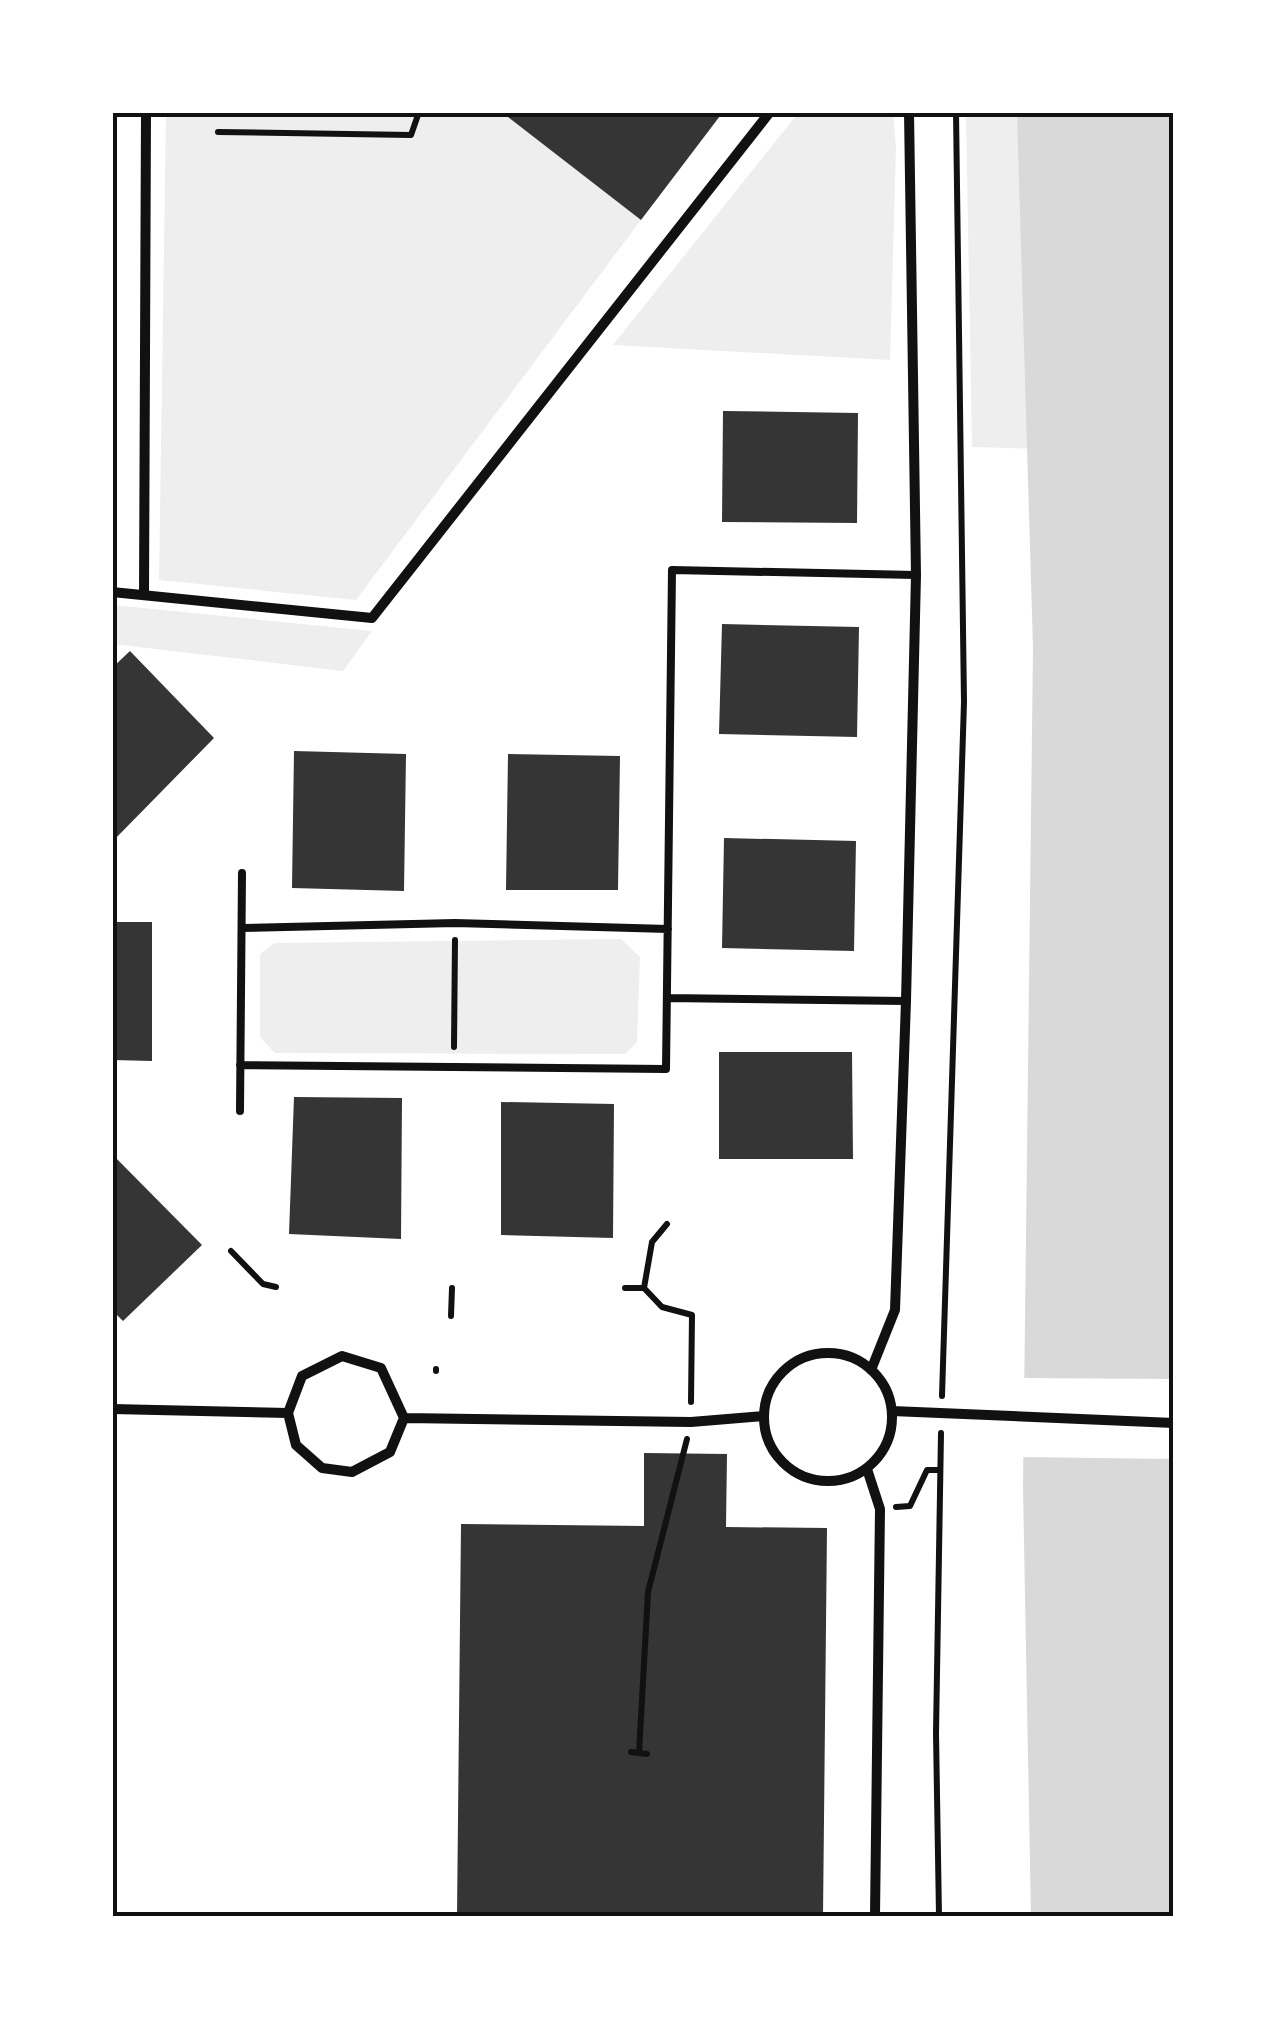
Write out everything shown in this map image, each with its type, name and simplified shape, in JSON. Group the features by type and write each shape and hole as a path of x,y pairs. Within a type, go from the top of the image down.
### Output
{"street":[{"path":"144,595 146,112"},
{"path":"112,592 372,618 770,112"},
{"path":"871,1370 895,1310 906,1001 916,575 909,112"},
{"path":"825,1352 871,1370 886,1389 892,1411 885,1448 867,1468 838,1481 802,1476 789,1468 774,1451 764,1416 766,1399 776,1380 796,1361 825,1352"},
{"path":"342,1356 381,1368 404,1418 390,1452 352,1472 322,1468 296,1444 288,1413 302,1376 342,1356"},
{"path":"112,1409 288,1413"},
{"path":"892,1411 1174,1424"},
{"path":"404,1418 691,1422 764,1416"},
{"path":"867,1468 880,1509 875,1916"}],"lane":[{"path":"240,1065 666,1069 672,570 916,575"},
{"path":"240,1111 242,873"},
{"path":"242,928 455,923 668,929"},
{"path":"667,998 906,1001"}],"path":[{"path":"218,132 410,135 419,112"},
{"path":"944,1350 964,702 956,112"},
{"path":"454,1069 455,923"},
{"path":"644,1288 652,1242 667,1224"},
{"path":"231,1251 263,1284 276,1286"},
{"path":"451,1316 452,1288"},
{"path":"625,1288 644,1288 662,1307 692,1315 691,1422 648,1592 639,1753"},
{"path":"880,1509 910,1506 927,1470 940,1470"},
{"path":"939,1483 939,1916"}],"shaded area":[{"path":"799,112 893,113 896,148 890,360 613,345"},
{"path":"166,113 512,113 509,117 641,220 356,600 159,580"},
{"path":"966,113 1038,113 1044,449 972,447"},
{"path":"1017,113 1173,113 1173,1916 1031,1916 1023,1489 1033,648"},
{"path":"113,605 372,631 343,671 113,644"},
{"path":"621,939 640,957 637,1042 625,1054 275,1053 260,1037 260,954 275,943"}],"pier":[{"path":"1020,1378 1173,1379 1173,1459 1019,1457"}],"building":[{"path":"512,112 723,112 641,220 508,117"},
{"path":"723,411 858,413 857,523 722,522"},
{"path":"722,624 859,627 857,737 719,734"},
{"path":"130,651 214,738 112,842 112,668"},
{"path":"294,751 406,754 404,891 292,888"},
{"path":"508,754 620,756 618,890 506,890"},
{"path":"724,838 856,841 854,951 722,948"},
{"path":"112,922 152,922 152,1061 112,1060"},
{"path":"719,1052 852,1052 853,1159 719,1159"},
{"path":"294,1097 402,1098 401,1239 289,1234"},
{"path":"501,1102 614,1104 613,1238 501,1235"},
{"path":"112,1154 202,1245 123,1321 112,1310"},
{"path":"644,1453 727,1454 726,1527 827,1528 823,1916 457,1916 461,1524 644,1526"}]}
